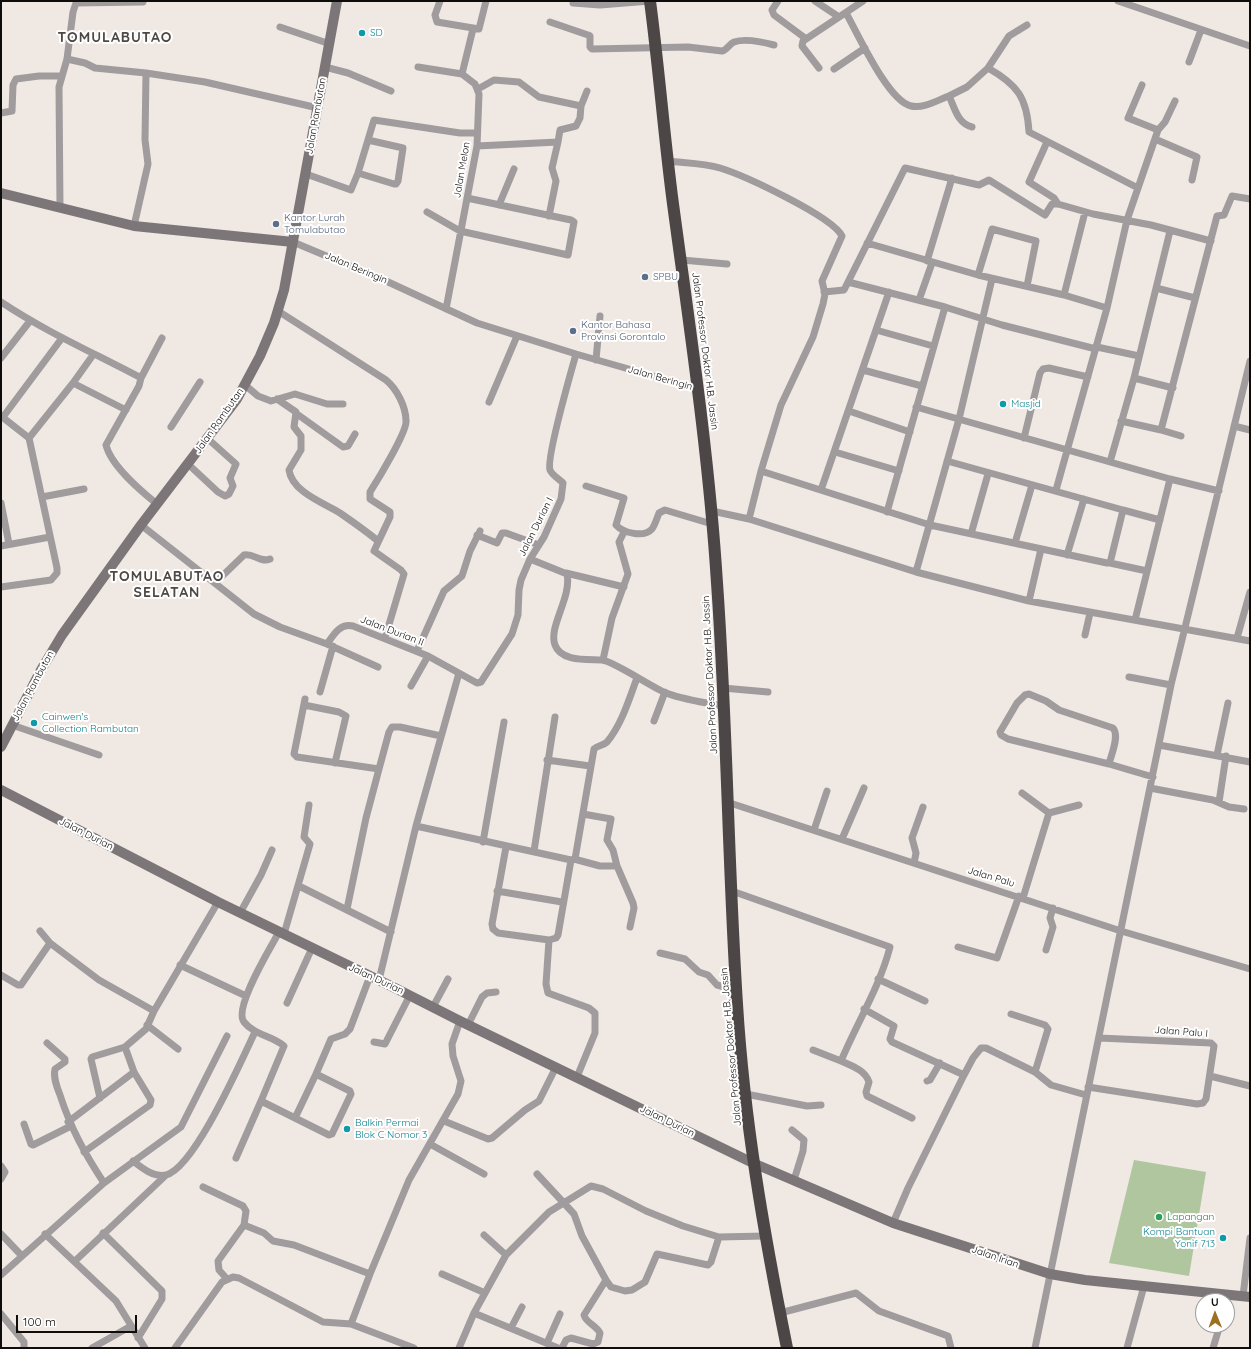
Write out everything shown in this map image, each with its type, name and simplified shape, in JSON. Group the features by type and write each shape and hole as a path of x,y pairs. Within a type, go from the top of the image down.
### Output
{"highway":[{"name":"Jalan Professor Doktor H.B. Jassin","path":"650,1 668,161 699,389 712,511 724,706 736,990 753,1163 765,1236 787,1348"}],"street":[{"name":"Jalan Rambutan","path":"1,747 41,670 62,635 141,525 237,399 260,356 278,311 293,242 337,1"},
{"path":"440,1 436,15 437,22 473,29 480,28 486,1"},
{"path":"573,3 600,4 650,1"},
{"path":"778,1 772,10 774,15 805,38"},
{"path":"814,1 839,17"},
{"path":"819,68 802,46 805,38 846,13 862,1"},
{"path":"1121,1 1250,46"},
{"path":"60,208 59,87 67,59 73,12 76,3 142,2"},
{"path":"846,13 885,83 899,100 912,107 920,106 949,96 967,87 988,68 1009,36 1027,25"},
{"path":"550,22 590,36 590,47 592,50 694,47 703,50 722,52 733,42 737,41 762,42 774,45"},
{"path":"280,27 330,44"},
{"path":"462,74 473,29"},
{"path":"1189,62 1201,30"},
{"path":"834,69 865,48"},
{"path":"67,59 84,63 95,68 146,73 205,82 318,108"},
{"path":"325,67 348,72 391,91"},
{"path":"418,67 462,74 478,88 494,80 519,82 539,97 581,106"},
{"path":"988,68 1002,77 1016,91 1026,106 1028,132 1138,188"},
{"path":"134,226 148,164 146,144 146,73"},
{"path":"1,113 12,111 13,85 16,79 39,76 61,76"},
{"path":"1142,85 1128,118 1158,130"},
{"name":"Jalan Melon","path":"446,309 477,146 478,88"},
{"path":"549,216 556,181 552,168 560,130 576,126 580,118 581,106 587,91"},
{"path":"949,96 959,119 962,123 972,127"},
{"path":"1056,490 1107,308 1127,220 1158,130 1165,122 1175,101"},
{"path":"306,174 351,190 358,173 374,120 460,133 477,133"},
{"path":"1155,139 1198,157 1192,180"},
{"path":"358,173 394,184 398,181 403,148 368,140"},
{"path":"477,146 558,142"},
{"path":"1047,142 1029,182 1054,198 1058,204"},
{"path":"668,161 718,167 743,176 801,205 833,226 842,236 822,281 824,292 823,304 813,337 781,405 761,471 749,519"},
{"path":"824,292 844,290 905,168 980,185 987,180 991,181 1045,215 1052,204 1058,204 1085,212 1127,220 1211,241"},
{"path":"499,205 514,169"},
{"path":"920,300 952,178"},
{"name":"Jalan Beringin","path":"1,193 134,226 293,242 386,281 477,323 596,360 699,389"},
{"path":"1161,430 1217,216 1224,215 1230,198 1234,195 1250,199"},
{"path":"427,212 460,230 567,256 574,222 571,220 467,198"},
{"path":"1064,295 1085,212"},
{"path":"978,276 992,229 1036,241 1027,286"},
{"path":"1110,462 1134,378 1170,231"},
{"path":"867,243 978,276 1064,295 1107,308"},
{"path":"682,260 726,264"},
{"path":"916,572 959,419 992,279"},
{"path":"848,282 920,300 982,319 1096,348 1139,356"},
{"path":"1156,288 1195,298"},
{"path":"821,490 889,292"},
{"path":"1,302 30,321 93,355 141,378"},
{"path":"887,512 945,307"},
{"path":"278,311 386,380 396,391 406,422 370,492 370,499 390,512 390,517 375,548 376,553 401,570 404,574 385,638"},
{"path":"596,360 600,316"},
{"path":"1,358 30,321"},
{"path":"876,330 933,346"},
{"path":"489,402 518,336"},
{"path":"1,587 51,580 55,576 57,568 29,438 2,416 62,338"},
{"path":"158,504 136,488 124,475 106,447 106,443 126,410 162,338"},
{"name":"Jalan Durian I","path":"459,673 476,683 481,682 506,645 518,615 519,590 530,559 539,545 564,492 563,483 550,472 549,465 554,436 576,354"},
{"path":"29,438 73,383 93,355"},
{"path":"1035,1348 1171,685 1250,361"},
{"path":"1024,438 1040,373 1043,369 1049,368 1088,377"},
{"path":"863,370 922,386"},
{"path":"1134,378 1172,388"},
{"path":"171,427 200,382"},
{"path":"73,383 126,410"},
{"path":"244,385 263,398 271,401 295,394 328,404 343,404"},
{"path":"277,399 343,448 348,446 355,434"},
{"path":"916,407 1068,451 1219,491"},
{"path":"849,411 910,432"},
{"path":"297,414 294,428 300,434 302,440 298,456 289,470 291,479 312,497 339,512 378,541"},
{"path":"1121,421 1181,436"},
{"path":"1234,426 1250,430"},
{"path":"188,464 218,492 225,496 229,494 233,486 230,478 236,464 208,438"},
{"path":"835,452 899,471"},
{"path":"947,462 988,474 1056,490 1160,520"},
{"path":"761,471 930,525 1068,555 1147,570"},
{"path":"971,534 988,474"},
{"path":"1135,620 1170,479"},
{"path":"1015,543 1032,485"},
{"path":"586,486 624,498 616,525 624,532 646,533 652,528 658,513 665,510 712,524"},
{"path":"42,497 84,489"},
{"path":"1068,555 1084,498"},
{"path":"1,504 9,544"},
{"path":"1110,563 1123,510"},
{"path":"712,511 749,519 916,572 1029,601 1250,641"},
{"path":"141,525 254,614 280,626 330,645 378,667"},
{"path":"603,660 612,618 628,574 619,542 624,532"},
{"path":"417,651 444,591 462,576 478,533 497,542 502,533 506,533 539,545"},
{"path":"1,546 50,537"},
{"path":"1029,601 1041,549"},
{"path":"215,583 244,555 251,555 261,560 270,559"},
{"path":"530,559 540,565 566,573 624,587"},
{"path":"566,573 568,583 562,612 553,632 555,645 560,652 571,657 588,660 603,660 665,692 685,698 724,706"},
{"path":"1237,638 1250,592"},
{"path":"1085,635 1090,613"},
{"name":"Jalan Durian II","path":"330,645 340,628 348,625 417,651 459,673"},
{"path":"320,692 330,645"},
{"path":"411,686 428,656"},
{"path":"295,1118 332,1038 345,1034 350,1029 375,978 391,932 416,826 459,673"},
{"path":"1129,677 1171,685"},
{"path":"506,847 492,924 495,931 549,940 556,938 558,935 562,902 572,860 577,855 590,766 595,748 604,745 612,736 626,708 637,678"},
{"path":"723,688 768,692"},
{"path":"654,721 665,692"},
{"path":"1109,764 1116,733 1112,728 1059,710 1046,701 1029,694 1022,697 1000,732 1008,739 1109,764 1153,777"},
{"path":"335,763 346,716 339,712 304,702 294,754 297,757 335,763 379,769"},
{"path":"1217,755 1228,703"},
{"path":"534,851 547,760 555,717"},
{"path":"483,842 504,722"},
{"path":"12,725 99,756"},
{"path":"347,909 366,818 389,732 392,727 400,727 441,736"},
{"path":"1159,745 1226,756 1250,762"},
{"path":"1219,802 1226,756"},
{"path":"547,760 590,766"},
{"path":"842,840 864,788"},
{"path":"1150,788 1219,802 1229,807 1244,809"},
{"name":"Jalan Durian","path":"1,790 240,913 753,1163"},
{"path":"814,830 827,791"},
{"path":"1022,793 1049,813"},
{"name":"Jalan Palu","path":"727,802 1121,931 1250,969"},
{"path":"236,1158 284,1046 255,1032 244,1022 242,1017 242,1006 246,996 282,933 299,886 304,860 310,844 304,837 309,805"},
{"path":"1049,813 1079,805"},
{"path":"914,863 916,854 912,838 922,807"},
{"path":"958,947 997,958 1021,897 1049,813"},
{"path":"583,814 611,819 607,840 614,850 617,866 633,903 634,908 630,927"},
{"path":"416,826 483,842 534,851 600,866 617,866"},
{"path":"240,913 261,875 272,850"},
{"path":"299,886 391,932"},
{"path":"497,891 562,902"},
{"path":"732,891 890,946 886,964 841,1061"},
{"path":"100,1098 91,1059 92,1057 125,1047 141,1035 180,965 218,902"},
{"path":"1046,950 1053,927 1050,918 1053,908"},
{"path":"40,932 50,943 113,989 154,1011"},
{"path":"549,940 546,984 548,993 589,1008 595,1013 595,1033 577,1077"},
{"path":"1,975 18,985 21,985 50,943"},
{"path":"287,1004 312,948"},
{"path":"660,953 685,959 699,972 708,975 717,985 736,990"},
{"path":"180,965 246,996"},
{"path":"433,1007 448,979"},
{"path":"878,979 925,1001"},
{"path":"351,1324 370,1274 410,1180 458,1094 460,1081 452,1048 464,1023 482,997 487,993 496,992"},
{"path":"374,1042 385,1044 410,995"},
{"path":"864,1009 894,1026 890,1039 892,1042 964,1075"},
{"path":"1011,1014 1047,1027 1048,1032 1035,1072"},
{"path":"147,1025 178,1049"},
{"path":"75,1261 165,1176 179,1168 190,1155 219,1105 255,1032"},
{"path":"1,1275 45,1234 104,1183 178,1129 183,1123 227,1036"},
{"name":"Jalan Palu I","path":"1099,1038 1211,1043 1214,1046 1210,1076"},
{"path":"47,1043 65,1059 65,1062 55,1069 54,1077 70,1124 84,1152 104,1183"},
{"path":"84,1152 150,1105 151,1100 134,1072 125,1047"},
{"path":"893,1223 908,1188 978,1050 984,1048 1035,1072 1050,1085 1086,1095"},
{"path":"813,1050 861,1071 869,1082 866,1092 867,1096 912,1118"},
{"path":"927,1081 930,1080 940,1063"},
{"path":"444,1121 488,1139 492,1138 525,1110 539,1101 556,1067"},
{"path":"24,1124 31,1144 33,1145 70,1124 100,1098 134,1072"},
{"path":"261,1101 331,1135 351,1094 348,1088 316,1074"},
{"path":"1088,1087 1200,1104 1206,1099 1210,1076 1250,1086"},
{"path":"746,1094 807,1106 821,1105"},
{"path":"792,1130 804,1140 803,1151 794,1180"},
{"path":"430,1144 484,1174"},
{"path":"134,1161 148,1172 165,1176"},
{"name":"Jalan Irian","path":"753,1163 893,1223 1050,1274 1195,1294"},
{"path":"1,1166 5,1172 1,1179"},
{"path":"537,1174 564,1203 579,1222 582,1236 611,1287 624,1291 632,1290 645,1282 656,1254 708,1265 711,1262 719,1237"},
{"path":"459,1348 474,1313 506,1255 540,1220 591,1186 596,1186 646,1211 683,1226 719,1237 765,1236"},
{"path":"203,1187 243,1206 246,1211 244,1225 218,1262 219,1270 227,1279"},
{"path":"244,1225 264,1232 276,1243 294,1245 370,1274"},
{"path":"103,1233 162,1291 162,1299 138,1338"},
{"path":"1,1234 22,1256"},
{"path":"45,1234 116,1301 145,1348"},
{"path":"484,1235 506,1255"},
{"path":"1246,1297 1250,1238"},
{"path":"442,1274 485,1293"},
{"path":"175,1348 218,1286 227,1279 233,1277 248,1282 323,1322 351,1324 414,1348"},
{"path":"562,1348 566,1340 571,1338 593,1344 598,1342 600,1333 598,1329 586,1320 584,1315 606,1280"},
{"path":"1127,1348 1144,1286"},
{"path":"780,1313 854,1293 879,1311 948,1336 951,1348"},
{"name":"Jalan Irian","path":"1235,1297 1246,1297"},
{"path":"511,1328 522,1307"},
{"path":"474,1313 558,1348"},
{"path":"1,1314 24,1342 24,1348"},
{"path":"547,1344 560,1314"},
{"path":"92,1348 131,1326"},
{"path":"1213,1348 1218,1333"}],"green space":[{"name":"Lapangan","path":"1134,1160 1206,1172 1189,1276 1109,1263"}],"place":[{"name":"SD","path":"362,33"},
{"name":"Kantor Lurah Tomulabutao","path":"276,224"},
{"name":"SPBU","path":"645,277"},
{"name":"Kantor Bahasa Provinsi Gorontalo","path":"573,331"},
{"name":"Masjid","path":"1003,404"},
{"name":"Cainwen's Collection Rambutan","path":"34,723"},
{"name":"Balkin Permai Blok C Nomor 3","path":"347,1129"},
{"name":"Lapangan","path":"1159,1217"},
{"name":"Kompi Bantuan Yonif 713","path":"1223,1238"}],"district":[{"name":"TOMULABUTAO","path":"115,38"},
{"name":"TOMULABUTAO SELATAN","path":"167,586"}]}
